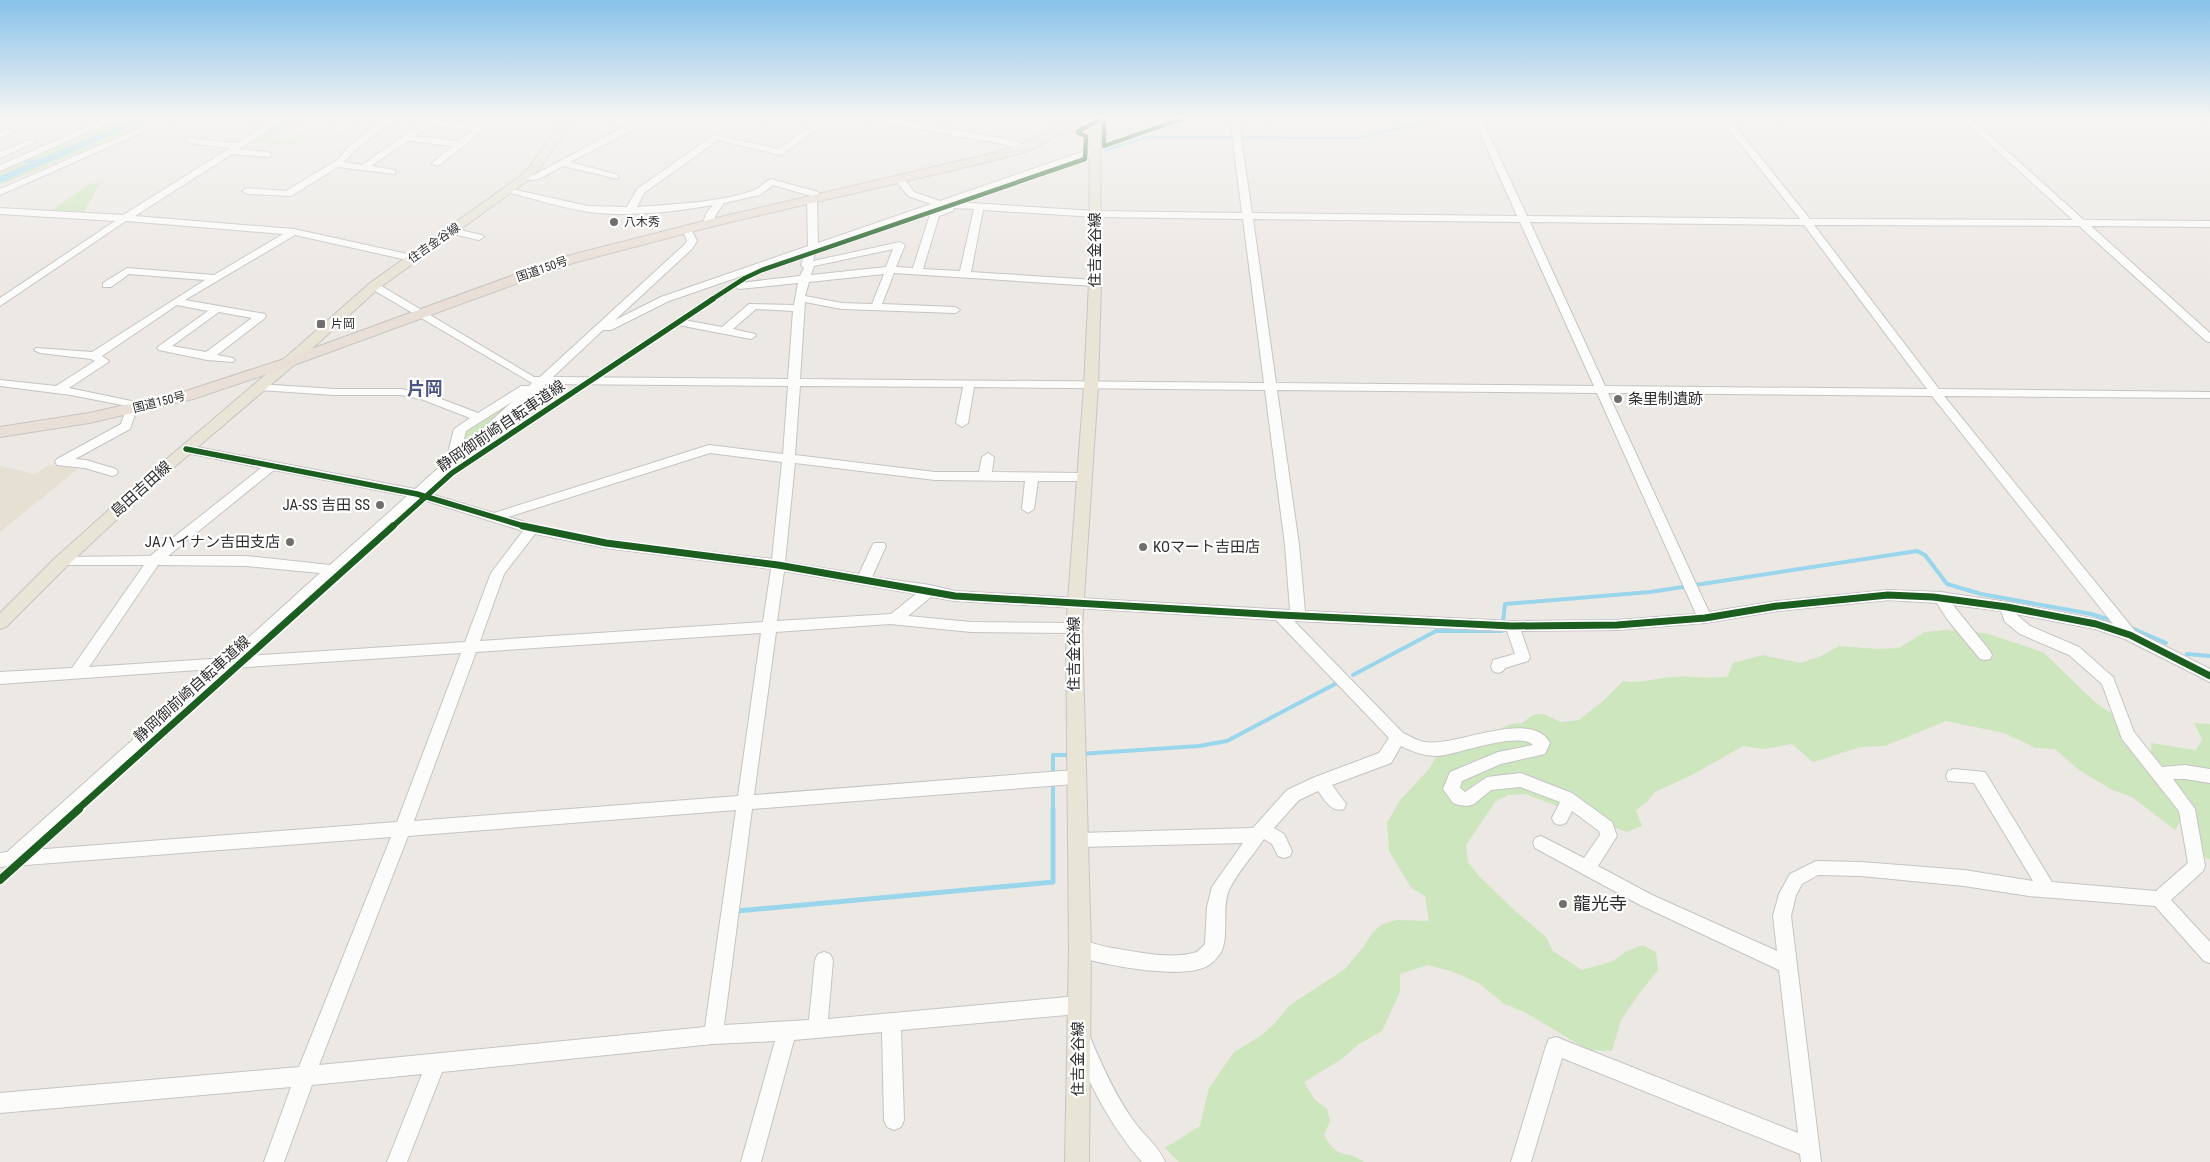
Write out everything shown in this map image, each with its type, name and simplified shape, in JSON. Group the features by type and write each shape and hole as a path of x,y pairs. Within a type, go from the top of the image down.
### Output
{"highway":[{"name":"国道150号","path":"0,432 136,408 232,382 549,266 687,229 931,171"}],"main road":[{"name":"住吉金谷線","path":"289,362 374,286 510,190 531,171"},
{"name":"住吉金谷線","path":"1077,1162 1080,949 1079,840 1067,768 1075,602 1091,386 1095,283 1096,171"},
{"name":"島田吉田線","path":"0,623 63,560 186,449 289,362"}],"street":[{"path":"0,192 48,171"},
{"path":"0,302 198,171"},
{"path":"247,192 288,194 325,171"},
{"path":"386,171 392,172"},
{"path":"523,179 536,177 547,171"},
{"path":"593,171 615,177"},
{"path":"630,210 640,191 668,171"},
{"path":"591,337 665,299 1035,171"},
{"path":"1241,171 1292,545 1298,616"},
{"path":"1502,171 1706,618"},
{"path":"1766,171 1935,392 2125,629"},
{"path":"2024,171 2210,339"},
{"path":"900,179 911,194 941,204 979,208 1095,214 1524,220 2210,224"},
{"path":"510,190 588,209 630,210 691,206 721,201 757,193 771,182 815,194 812,245 806,265 808,267 800,291 793,381 790,458 778,565 713,1035"},
{"path":"707,225 712,212 721,201"},
{"path":"917,272 935,214 957,206"},
{"path":"965,274 979,208"},
{"path":"0,211 125,218 294,232 412,258"},
{"path":"4,862 231,662 591,337 688,247 692,241 687,229"},
{"path":"451,231 479,237"},
{"path":"94,356 175,302 294,232"},
{"path":"806,265 900,245 876,307"},
{"path":"740,286 890,270 1095,283"},
{"path":"107,285 128,271 216,278"},
{"path":"374,286 519,374 540,382 793,381 1091,386 2210,395"},
{"path":"0,292 14,293"},
{"path":"175,302 261,316 207,357"},
{"path":"724,331 753,306 800,303 955,310"},
{"path":"217,310 163,348 229,360"},
{"path":"678,322 750,336"},
{"path":"40,350 94,356 103,361 59,389"},
{"path":"452,463 460,430 524,389 540,382"},
{"path":"0,383 59,389 123,401 136,408 126,426 61,462 86,464 112,472"},
{"path":"962,423 970,384"},
{"path":"259,387 334,392 401,392 424,396 478,418"},
{"path":"186,449 417,494 532,529 606,543 778,565 930,590 955,596 1506,626 1617,625 1706,618 1777,606 1888,596 1942,598 2006,607 2125,629 2210,676"},
{"path":"495,517 709,449 935,476 1083,477"},
{"path":"985,476 988,457"},
{"path":"77,672 155,559 272,465"},
{"path":"1028,509 1032,477"},
{"path":"274,1162 305,1076 403,828 498,572 532,529"},
{"path":"864,579 878,546"},
{"path":"63,560 155,559 246,561 333,570"},
{"path":"893,620 930,590"},
{"path":"1942,598 1952,615 1985,655"},
{"path":"2006,607 2010,618 2025,630 2074,651 2108,681 2127,735 2187,809 2197,866 2160,899"},
{"path":"1280,615 1398,737 1419,748 1428,750 1446,749 1513,734 1534,736 1542,743 1539,750 1498,758 1456,778 1451,789 1459,798 1468,799 1487,784 1521,780 1570,800 1606,827 1609,836 1587,868"},
{"path":"0,678 893,620 971,627 1074,628"},
{"path":"1498,667 1498,664 1523,657 1506,626"},
{"path":"1080,949 1111,956 1169,964 1193,962 1203,958 1214,947 1216,908 1221,887 1260,832 1293,795 1321,782 1385,758 1398,737"},
{"path":"4,862 403,828 744,803 1067,768"},
{"path":"2159,774 2184,772 2210,776"},
{"path":"1954,776 1979,777 2047,889"},
{"path":"1321,782 1338,804"},
{"path":"1560,818 1570,800"},
{"path":"1079,840 1260,832 1278,839 1284,850"},
{"path":"1541,843 1646,900 1788,965"},
{"path":"1521,1162 1556,1046 1810,1155 1782,916 1788,894 1796,879 1816,868 1964,878 2047,889 2160,899 2210,955"},
{"path":"818,1029 824,960"},
{"path":"0,1103 436,1064 713,1035 818,1029 1078,1005"},
{"path":"891,1022 894,1120"},
{"path":"751,1162 787,1031"},
{"path":"1079,1034 1099,1081 1127,1129 1155,1162"},
{"path":"397,1162 436,1064"}],"shaded area":[{"path":"49,465 80,467 0,532 0,466 35,474"}],"green space":[{"path":"0,171 34,171 0,185"},
{"path":"100,183 83,214 48,213 89,184"},
{"path":"530,389 460,453 462,431"},
{"path":"1947,630 1985,633 2043,652 2095,702 2115,716 2151,763 2151,743 2196,750 2202,739 2194,723 2210,724 2210,859 2208,860 2184,831 2184,815 2175,830 2132,797 2112,790 2079,770 2055,749 2036,748 2004,733 1946,721 1885,746 1861,747 1813,762 1792,744 1764,749 1743,746 1692,775 1655,792 1646,803 1636,810 1642,826 1627,832 1525,794 1508,795 1495,802 1466,845 1468,862 1479,876 1513,909 1546,937 1553,951 1582,970 1613,961 1625,952 1642,945 1656,952 1658,970 1621,1020 1612,1051 1588,1050 1528,1014 1503,1003 1480,984 1454,972 1428,965 1400,974 1400,992 1382,1031 1359,1044 1342,1059 1304,1082 1315,1100 1327,1109 1330,1121 1324,1135 1329,1143 1338,1152 1364,1162 1179,1162 1165,1148 1200,1126 1209,1088 1234,1052 1262,1035 1290,1005 1345,969 1372,933 1381,925 1396,920 1429,921 1425,896 1411,888 1389,851 1387,823 1400,800 1430,768 1436,756 1511,724 1522,723 1533,715 1543,714 1561,722 1579,720 1603,701 1623,681 1728,676 1733,663 1763,655 1800,663 1819,657 1839,646 1877,649 1899,648 1925,632"}],"water":[{"path":"11,171 27,171 0,183 0,176"}],"waterway":[{"path":"1353,675 1436,631 1502,631 1505,604 1650,592 1917,551 1925,555 1947,584 1981,594 2091,614 2114,621"},
{"path":"2127,626 2166,643"},
{"path":"2187,654 2210,656"},
{"path":"1080,754 1199,746 1227,741 1337,683"},
{"path":"1053,776 1053,755 1071,755"},
{"path":"737,911 1053,882 1053,783"}],"cycle path":[{"name":"静岡御前崎自転車道線","path":"0,880 452,473 745,278 762,270 1049,171"},
{"path":"186,449 417,494 532,529 606,543 778,565 955,596 1512,626 1617,625 1705,618 1777,606 1888,595 1933,597 2007,607 2096,624 2130,635 2210,676"}],"place":[{"name":"八木秀","path":"614,222"},
{"name":"片岡","path":"321,324"},
{"name":"条里制遺跡","path":"1618,399"},
{"name":"JA-SS 吉田 SS","path":"380,505"},
{"name":"JAハイナン吉田支店","path":"290,542"},
{"name":"KOマート吉田店","path":"1143,547"},
{"name":"龍光寺","path":"1563,904"}],"district":[{"name":"片岡","path":"425,389"}]}
